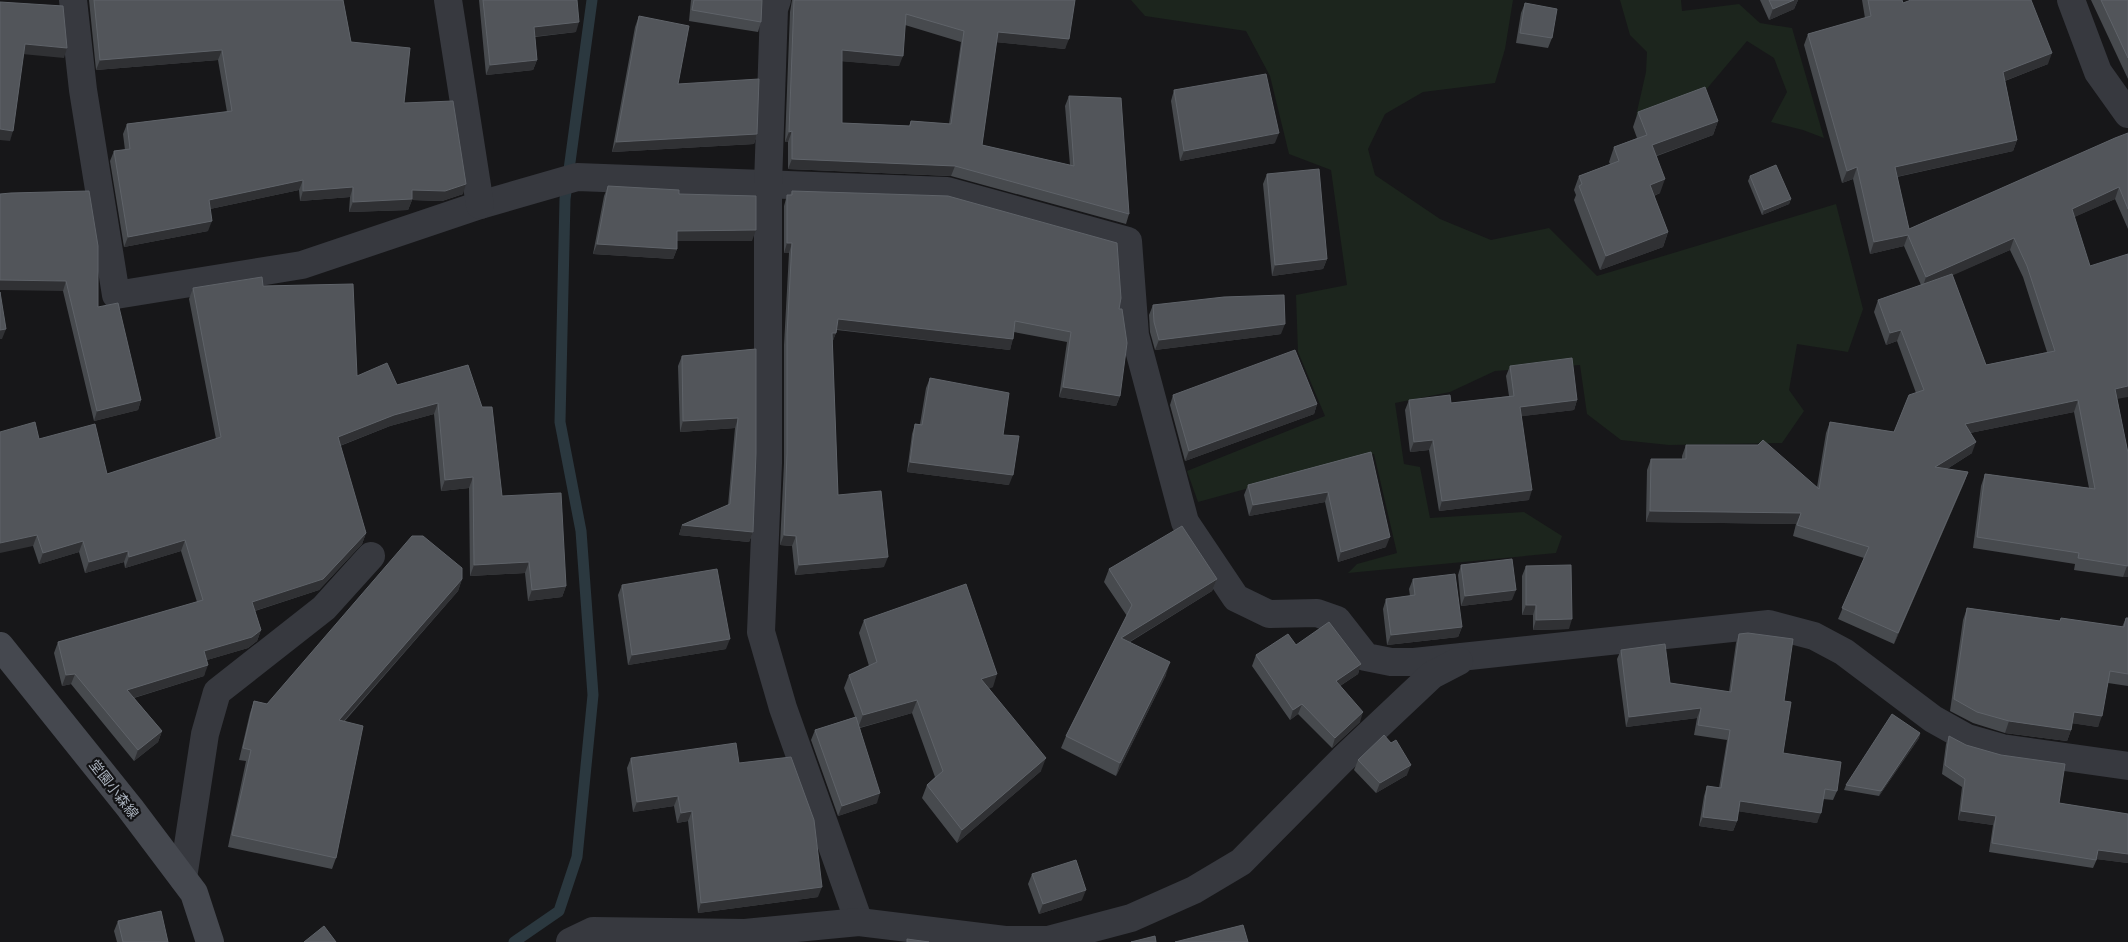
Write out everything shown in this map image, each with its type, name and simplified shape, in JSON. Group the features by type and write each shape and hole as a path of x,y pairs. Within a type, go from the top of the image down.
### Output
{"main road":[{"name":"堂園小森線","path":"0,646 130,808 194,893 210,942"}],"street":[{"path":"73,0 83,90 116,294 302,265 480,205 576,177 947,192 1128,241 1135,335 1185,522 1236,598 1269,614 1317,614 1337,620 1366,657 1391,662 1414,662 1467,657 1596,641 1769,624 1814,636 1844,652 1933,719 1967,738 2002,748 2128,766"},
{"path":"448,0 480,205"},
{"path":"777,0 774,9 768,184 768,463 761,632 783,708 859,922"},
{"path":"2071,0 2098,72 2128,114"},
{"path":"183,878 205,734 217,692 324,608 371,556"},
{"path":"570,942 593,931 745,934 859,922 1005,940 1048,941 1131,918 1194,890 1241,862 1343,759 1432,675 1467,657"}],"shaded area":[{"path":"1131,0 1513,0 1505,49 1495,83 1423,92 1385,114 1368,149 1375,175 1440,219 1491,240 1549,228 1597,276 1836,204 1863,309 1848,352 1797,344 1789,390 1804,411 1782,443 1669,445 1621,440 1587,414 1580,365 1495,371 1450,392 1395,403 1404,464 1420,467 1430,518 1524,512 1562,536 1556,553 1348,573 1357,564 1397,553 1374,454 1198,502 1187,471 1325,416 1298,352 1296,295 1347,285 1331,170 1289,154 1270,76 1246,31 1145,16"},
{"path":"1620,0 1681,0 1682,11 1739,4 1760,23 1792,28 1824,138 1803,130 1771,122 1787,92 1774,58 1747,41 1705,91 1636,116 1646,72 1647,52 1630,35"}],"building":[{"path":"94,0 343,0 351,42 410,48 404,103 453,101 466,184 445,191 412,190 412,199 353,202 353,187 303,191 303,180 209,200 212,221 128,237 114,151 130,149 127,124 232,111 222,50 100,60"},
{"path":"483,0 577,0 579,22 534,27 537,60 490,65"},
{"path":"694,0 762,0 761,22 692,10"},
{"path":"794,0 1075,0 1069,39 998,32 982,145 1074,166 1069,96 1121,98 1129,214 955,166 792,159 792,131 789,132","holes":["906,14 964,31 951,124 911,121 910,126 842,123 842,50 903,56"]},
{"path":"1769,0 1794,0 1773,9"},
{"path":"1868,0 1902,0 1903,3 1911,0 2031,0 2052,53 2003,72 2017,140 1895,167 1909,229 2128,133 2128,209 2119,187 2072,209 2090,266 2128,254 2128,386 2115,389 2128,453 2128,566 2078,558 2079,553 1977,537 1985,474 2095,489 2078,400 1965,424 1976,442 1935,467 1968,472 1898,633 1842,608 1869,547 1797,525 1801,513 1650,511 1651,459 1686,459 1686,445 1758,445 1763,440 1819,489 1830,422 1894,432 1909,395 1924,390 1901,330 1890,333 1878,300 1952,274 1986,365 2055,351 2027,266 2014,238 1926,277 1908,235 1874,242 1857,167 1847,171 1808,34 1871,16"},
{"path":"2101,0 2128,0 2128,58"},
{"path":"0,2 63,6 67,48 25,44 13,131 0,129"},
{"path":"1525,3 1557,9 1552,38 1520,33"},
{"path":"639,16 689,26 678,84 759,79 757,134 616,142"},
{"path":"1266,74 1279,133 1184,151 1174,90"},
{"path":"1705,87 1718,121 1652,145 1665,179 1650,185 1668,232 1606,256 1579,186 1582,184 1579,176 1619,161 1614,147 1647,135 1638,112"},
{"path":"1776,165 1791,199 1764,210 1750,176"},
{"path":"1319,169 1327,259 1275,265 1267,174"},
{"path":"608,186 679,190 679,194 756,196 756,230 677,231 677,249 597,244"},
{"path":"89,191 98,246 98,307 118,303 141,400 97,411 66,281 0,280 0,194"},
{"path":"792,191 948,196 1117,243 1121,298 1119,309 1122,309 1127,343 1120,396 1063,387 1071,332 1015,321 1013,339 838,319 836,333 832,333 838,495 881,491 888,557 799,565 796,536 784,535 787,453 787,334 792,243 787,243 787,195 792,195"},
{"path":"262,277 263,286 353,284 357,376 387,363 397,385 468,365 482,407 492,407 502,496 561,493 566,586 532,590 529,562 474,565 473,477 445,480 438,403 394,415 338,437 366,533 323,579 252,602 261,630 252,637 204,651 208,665 127,690 162,731 138,750 75,674 66,675 58,642 203,600 185,540 129,557 128,551 89,562 83,541 43,553 37,535 0,543 0,432 35,422 39,439 95,424 107,474 221,437 193,288"},
{"path":"0,292 6,329 0,330"},
{"path":"1284,295 1285,324 1159,340 1154,322 1153,305 1224,297"},
{"path":"756,349 756,453 753,532 682,525 730,504 738,418 683,421 682,356"},
{"path":"1295,350 1317,404 1189,451 1173,395"},
{"path":"1572,358 1577,400 1520,407 1532,490 1442,501 1433,440 1414,442 1409,400 1450,395 1451,403 1514,396 1510,366"},
{"path":"930,378 1009,393 1003,435 1019,436 1013,475 910,462 915,424 922,425"},
{"path":"1371,452 1390,537 1341,552 1328,492 1253,505 1248,485"},
{"path":"1182,526 1217,579 1121,638 1170,662 1120,763 1066,736 1132,605 1109,569"},
{"path":"412,536 423,536 462,568 462,579 339,720 363,726 336,858 232,835 251,750 243,748 254,701 267,704"},
{"path":"1512,559 1516,590 1465,596 1461,565"},
{"path":"1571,565 1572,619 1536,620 1536,605 1526,605 1526,566"},
{"path":"717,569 730,639 632,655 622,585"},
{"path":"1455,574 1462,627 1391,635 1386,599 1415,595 1413,579"},
{"path":"966,584 997,674 981,679 1046,758 962,830 927,785 943,771 917,700 863,715 849,675 877,662 864,620"},
{"path":"1967,608 2060,621 2061,618 2124,627 2126,618 2128,618 2128,674 2110,671 2102,716 2074,712 2071,730 2009,721 1977,712 1954,699"},
{"path":"1329,622 1361,664 1336,681 1363,712 1335,738 1302,704 1293,710 1256,655 1288,634 1296,645"},
{"path":"1748,633 1793,639 1784,701 1791,702 1783,753 1841,762 1837,791 1825,789 1821,813 1740,801 1737,821 1703,817 1707,786 1721,788 1730,730 1698,725 1701,708 1629,717 1621,650 1665,644 1670,683 1731,692 1739,634"},
{"path":"1892,714 1920,733 1881,791 1846,785"},
{"path":"856,717 880,793 842,806 815,730"},
{"path":"1384,735 1391,743 1396,740 1411,765 1380,783 1358,760"},
{"path":"1949,736 1966,745 2001,755 2065,764 2059,803 2128,814 2128,854 2098,850 2096,860 1992,843 1996,816 1961,811 1965,779 1945,765"},
{"path":"736,743 739,763 791,757 814,820 822,887 701,903 692,811 681,813 678,796 637,802 631,758"},
{"path":"1076,860 1086,890 1043,904 1032,874"},
{"path":"161,911 168,942 123,942 118,921"},
{"path":"1243,925 1248,942 1175,942"},
{"path":"324,926 336,942 304,942"},
{"path":"1155,936 1156,942 1131,942"},
{"path":"907,939 929,942 907,942"}],"waterway":[{"path":"514,942 559,911 577,857 593,695 581,531 560,422 565,199 592,0"}]}
